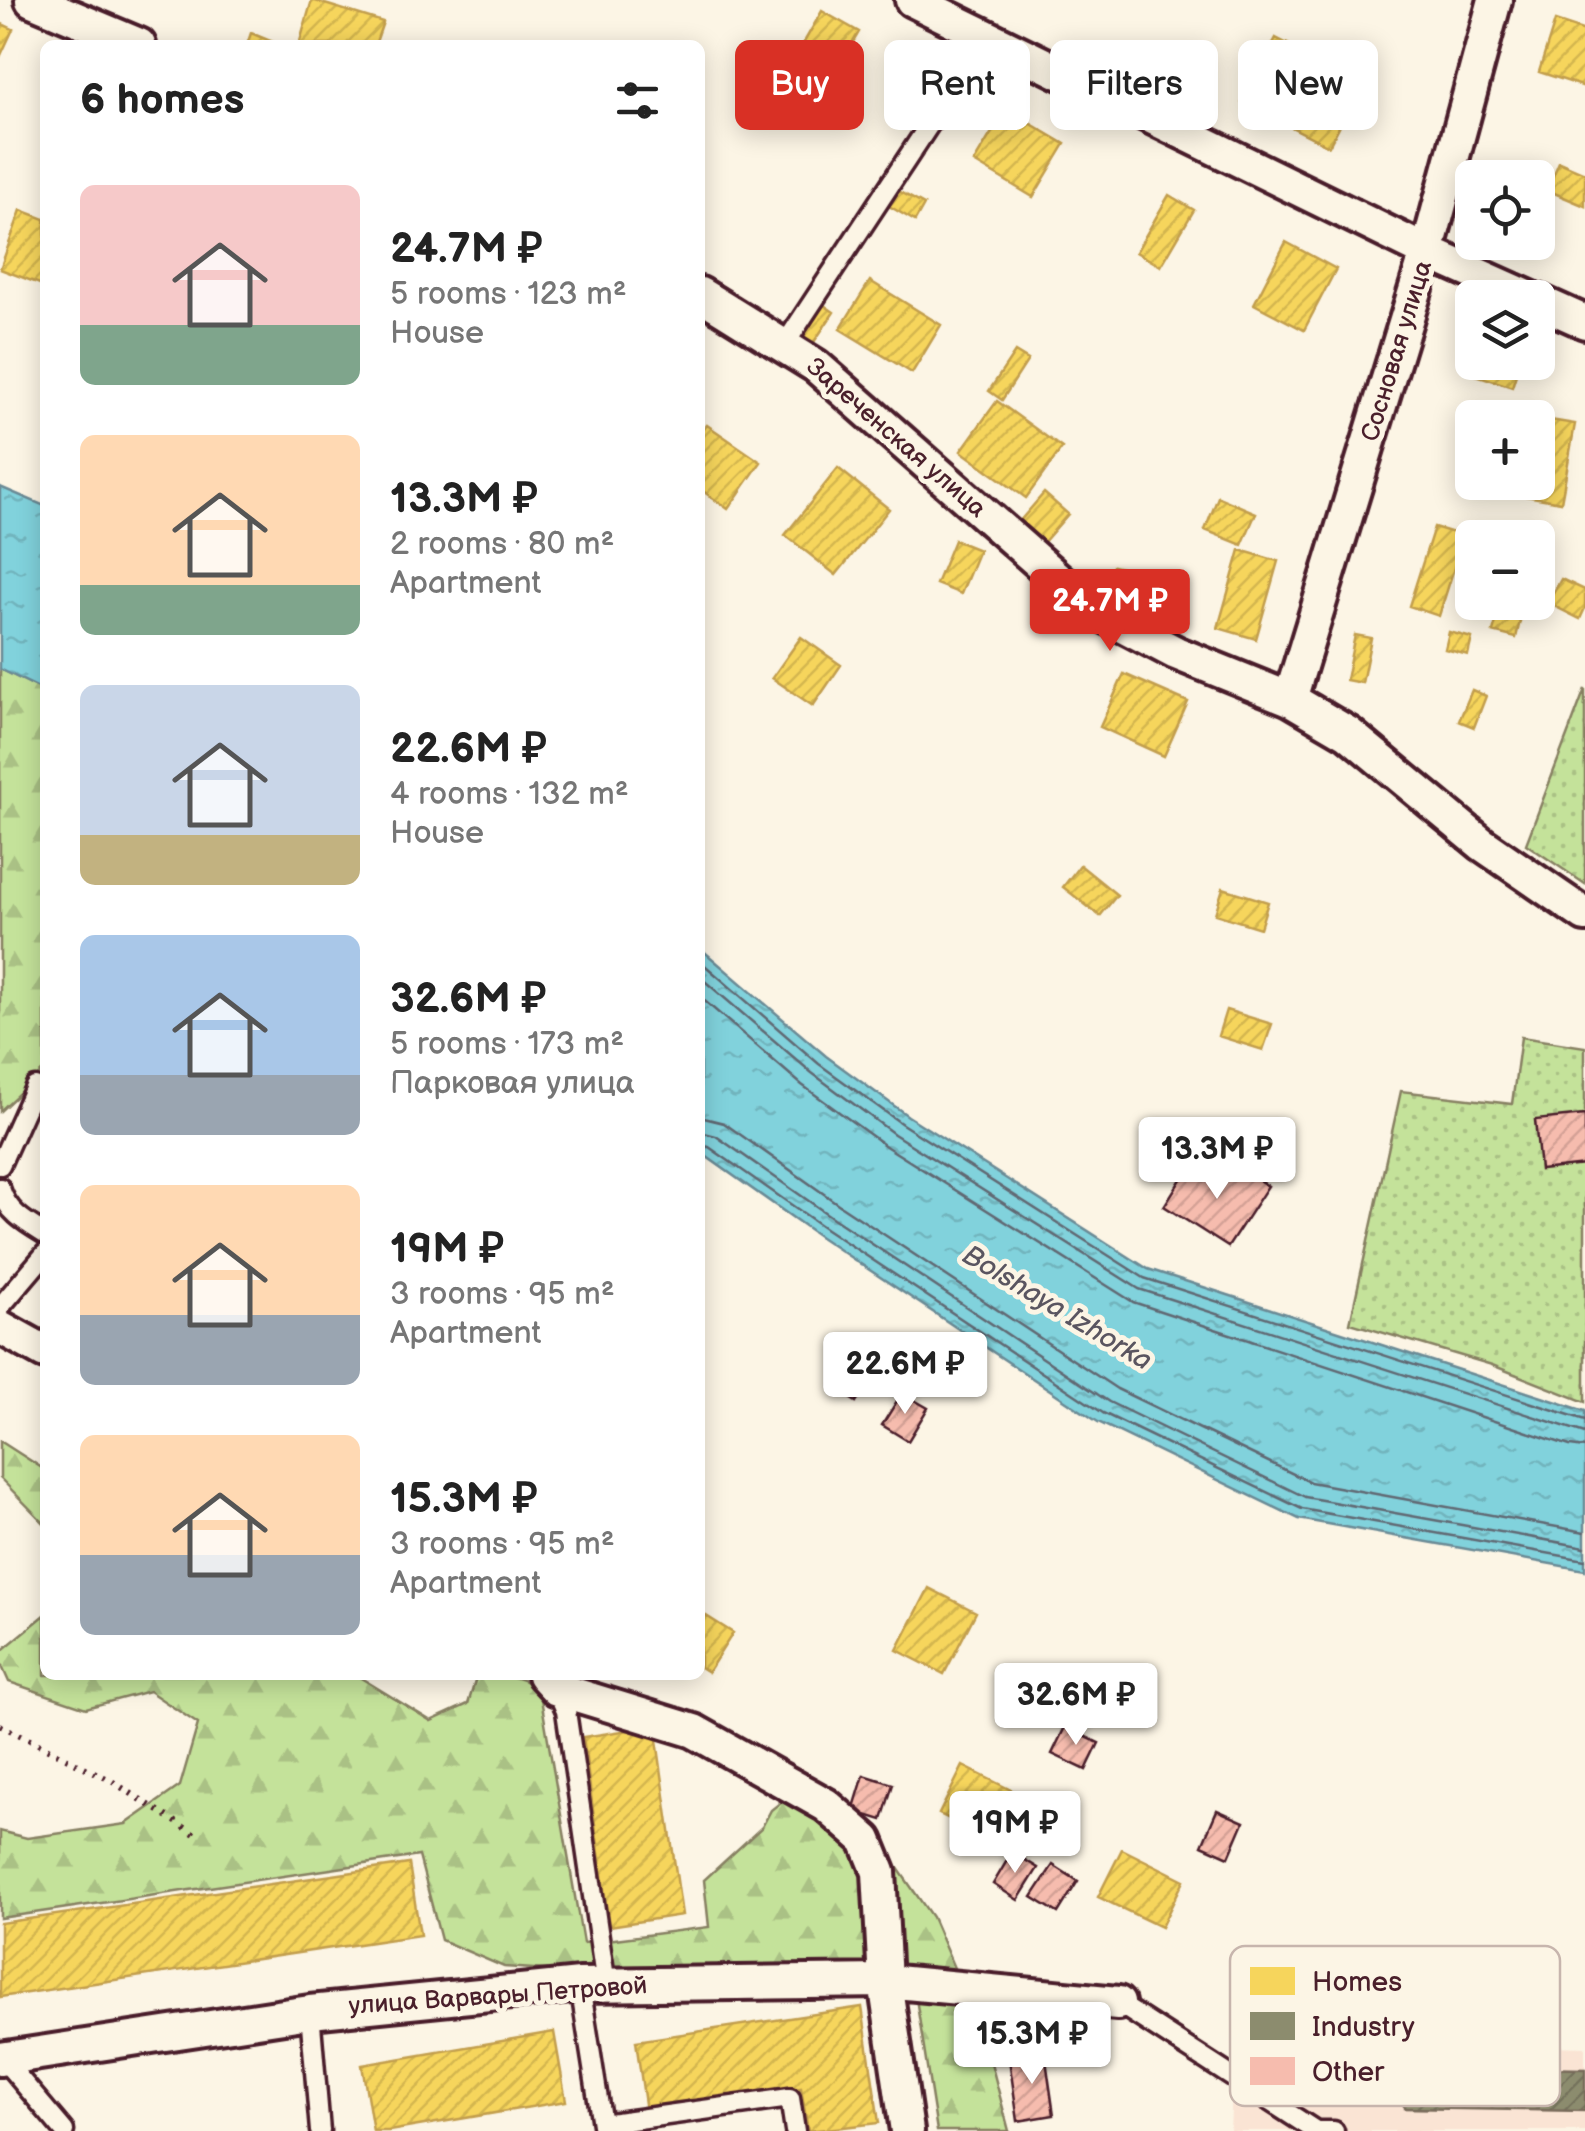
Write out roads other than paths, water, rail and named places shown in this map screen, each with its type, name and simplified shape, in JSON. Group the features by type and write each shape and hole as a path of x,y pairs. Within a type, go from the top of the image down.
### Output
{"street":[{"path":"32,0 127,40"},
{"path":"912,0 1490,280"},
{"name":"Сосновая улица","path":"1290,698 1427,252 1496,0"},
{"name":"Зареченская улица","path":"705,297 816,366 1092,609 1176,653 1290,698 1348,734 1482,844 1585,915"},
{"path":"1555,309 1585,322"},
{"path":"0,1327 40,1349"},
{"path":"550,1682 694,1730 826,1805 866,1840 879,1872 885,1981 907,2131"},
{"name":"улица Варвары Петровой","path":"2,2059 310,2012 592,1985 885,1981 1118,2003"}],"lane":[{"path":"785,344 987,37"},
{"path":"0,1165 35,1087"},
{"path":"0,1188 3,1200 18,1218 40,1231"},
{"path":"0,1307 40,1260"},
{"path":"550,1682 566,1711 602,2128 790,2098 794,2131"},
{"path":"1118,2003 1230,2075"},
{"path":"310,2012 320,2131"},
{"path":"2,2059 64,2131"},
{"path":"1277,2106 1316,2131 1334,2131"}],"water":[{"path":"0,487 40,504 40,689 0,669"},
{"name":"Bolshaya Izhorka","path":"705,952 826,1056 908,1116 1148,1269 1585,1411 1585,1570 1299,1519 1098,1422 705,1156"}]}
